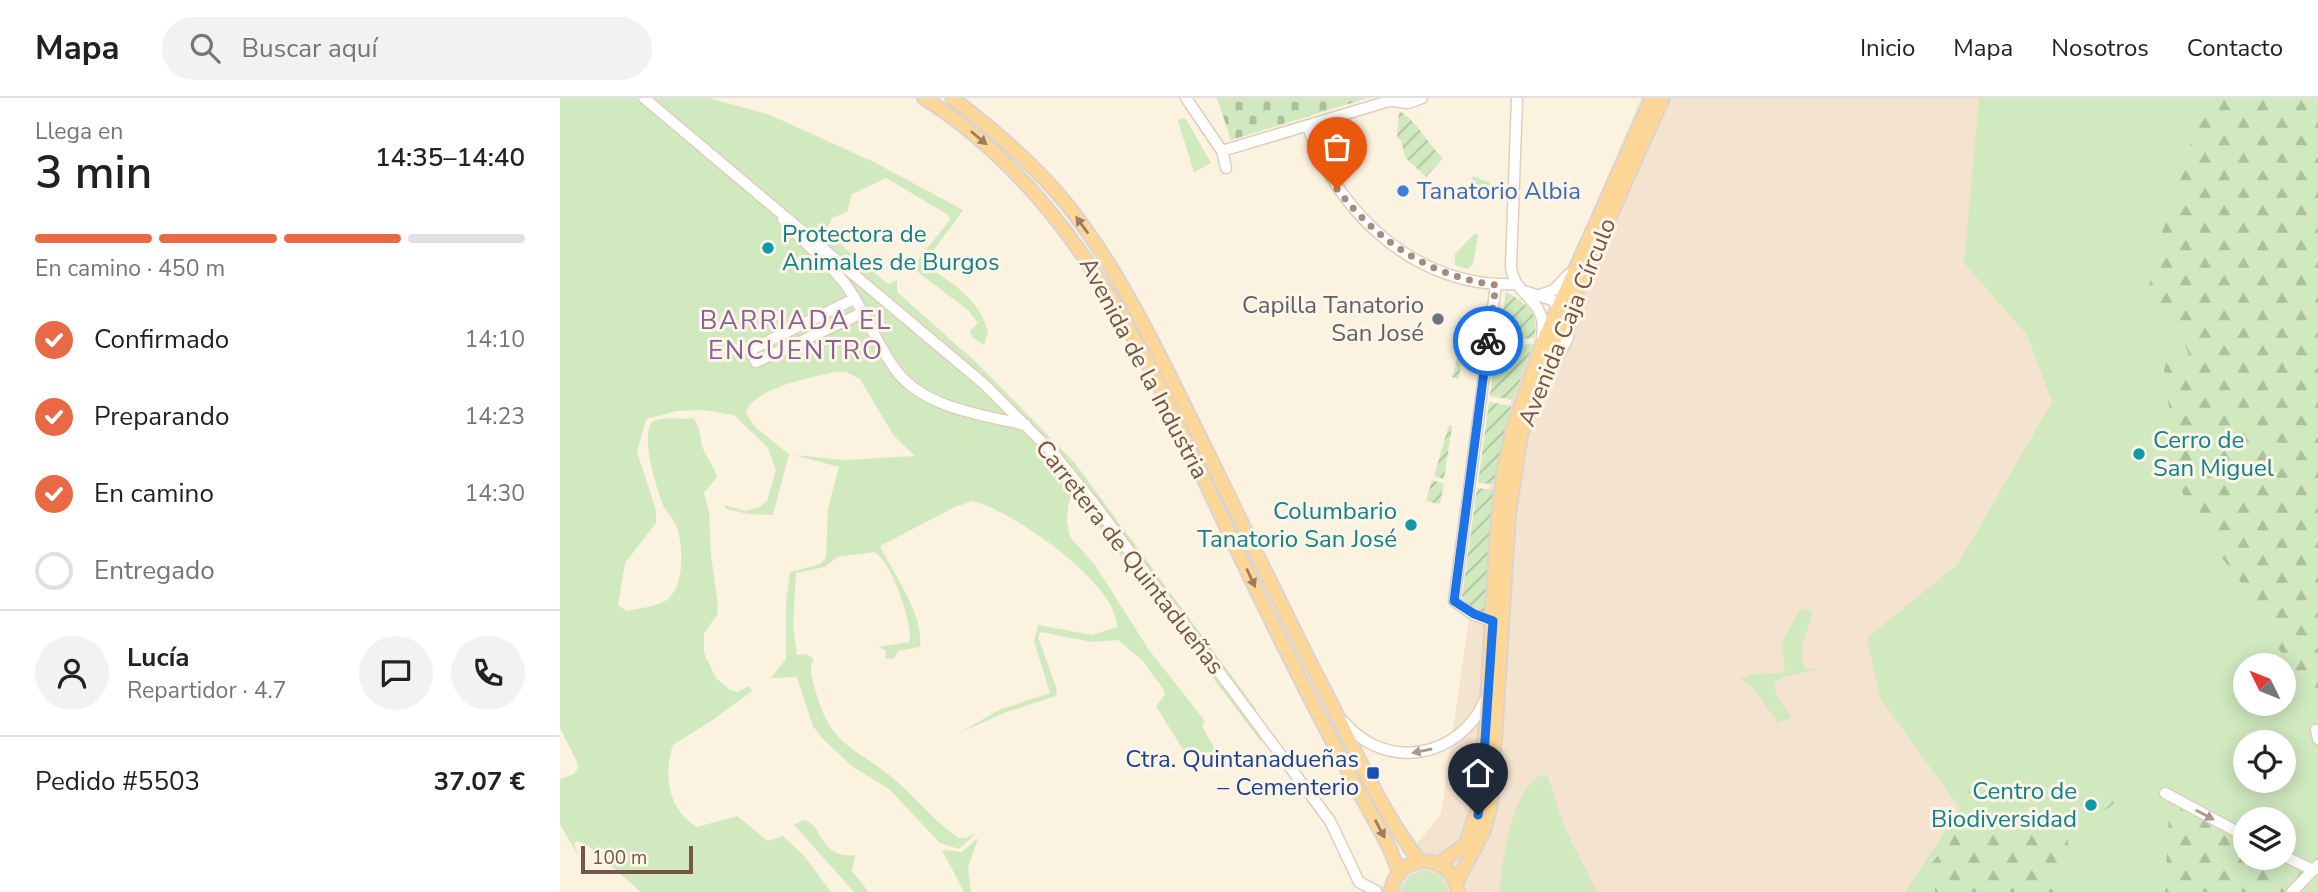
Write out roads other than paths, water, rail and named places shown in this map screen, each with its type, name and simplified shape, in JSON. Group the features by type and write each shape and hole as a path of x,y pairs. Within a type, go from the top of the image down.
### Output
{"main road":[{"name":"Avenida de la Industria","path":"924,98 970,130 1012,168 1055,214 1089,261 1155,381 1263,604 1389,847 1399,872"},
{"name":"Avenida de la Industria","path":"952,98 1010,144 1046,180 1103,256 1176,388 1305,654 1403,838 1419,860"},
{"name":"Avenida Caja Círculo","path":"1457,887 1483,831 1492,804 1508,513 1525,420 1565,309 1578,262 1652,98"},
{"name":"Avenida Caja Círculo","path":"1438,863 1465,845 1478,815 1503,474 1513,428 1530,374 1565,309 1663,98"},
{"path":"1391,892 1399,872 1419,860 1438,863 1452,874 1457,887"}],"street":[{"name":"Carretera de Quintadueñas","path":"644,98 775,205 966,368 1026,426 1092,501 1257,726 1287,761 1337,832 1359,882 1376,891"},
{"path":"1186,98 1222,150 1226,168"},
{"path":"1222,150 1396,100 1408,103 1422,98"},
{"path":"1510,98 1516,114"},
{"path":"1517,98 1511,259 1519,287"},
{"path":"1317,150 1320,134 1329,121"},
{"path":"1308,127 1317,150 1348,204 1387,240 1429,267 1496,285 1519,287 1538,299 1565,309"},
{"path":"775,205 786,223 844,282 896,370 923,395 1026,426"},
{"path":"1538,299 1557,288 1578,262"},
{"path":"1493,621 1474,614 1454,601 1496,285"},
{"path":"854,299 750,350 756,362 862,313"},
{"path":"1530,374 1543,334 1538,299"},
{"name":"Avenida de la Industria","path":"1305,654 1348,727 1363,741 1392,753 1417,753 1451,741 1476,716 1488,693"},
{"path":"2165,793 2233,830"},
{"path":"2292,892 2312,869 2296,862"}],"place":[{"name":"Tanatorio Albia","path":"1403,191"},
{"name":"Protectora de Animales de Burgos","path":"768,248"},
{"name":"Capilla Tanatorio San José","path":"1438,319"},
{"name":"Cerro de San Miguel","path":"2139,454"},
{"name":"Columbario Tanatorio San José","path":"1411,525"},
{"name":"Ctra. Quintanadueñas – Cementerio","path":"1373,773"},
{"name":"Centro de Biodiversidad","path":"2091,805"}],"district":[{"name":"BARRIADA EL ENCUENTRO","path":"796,335"}]}
